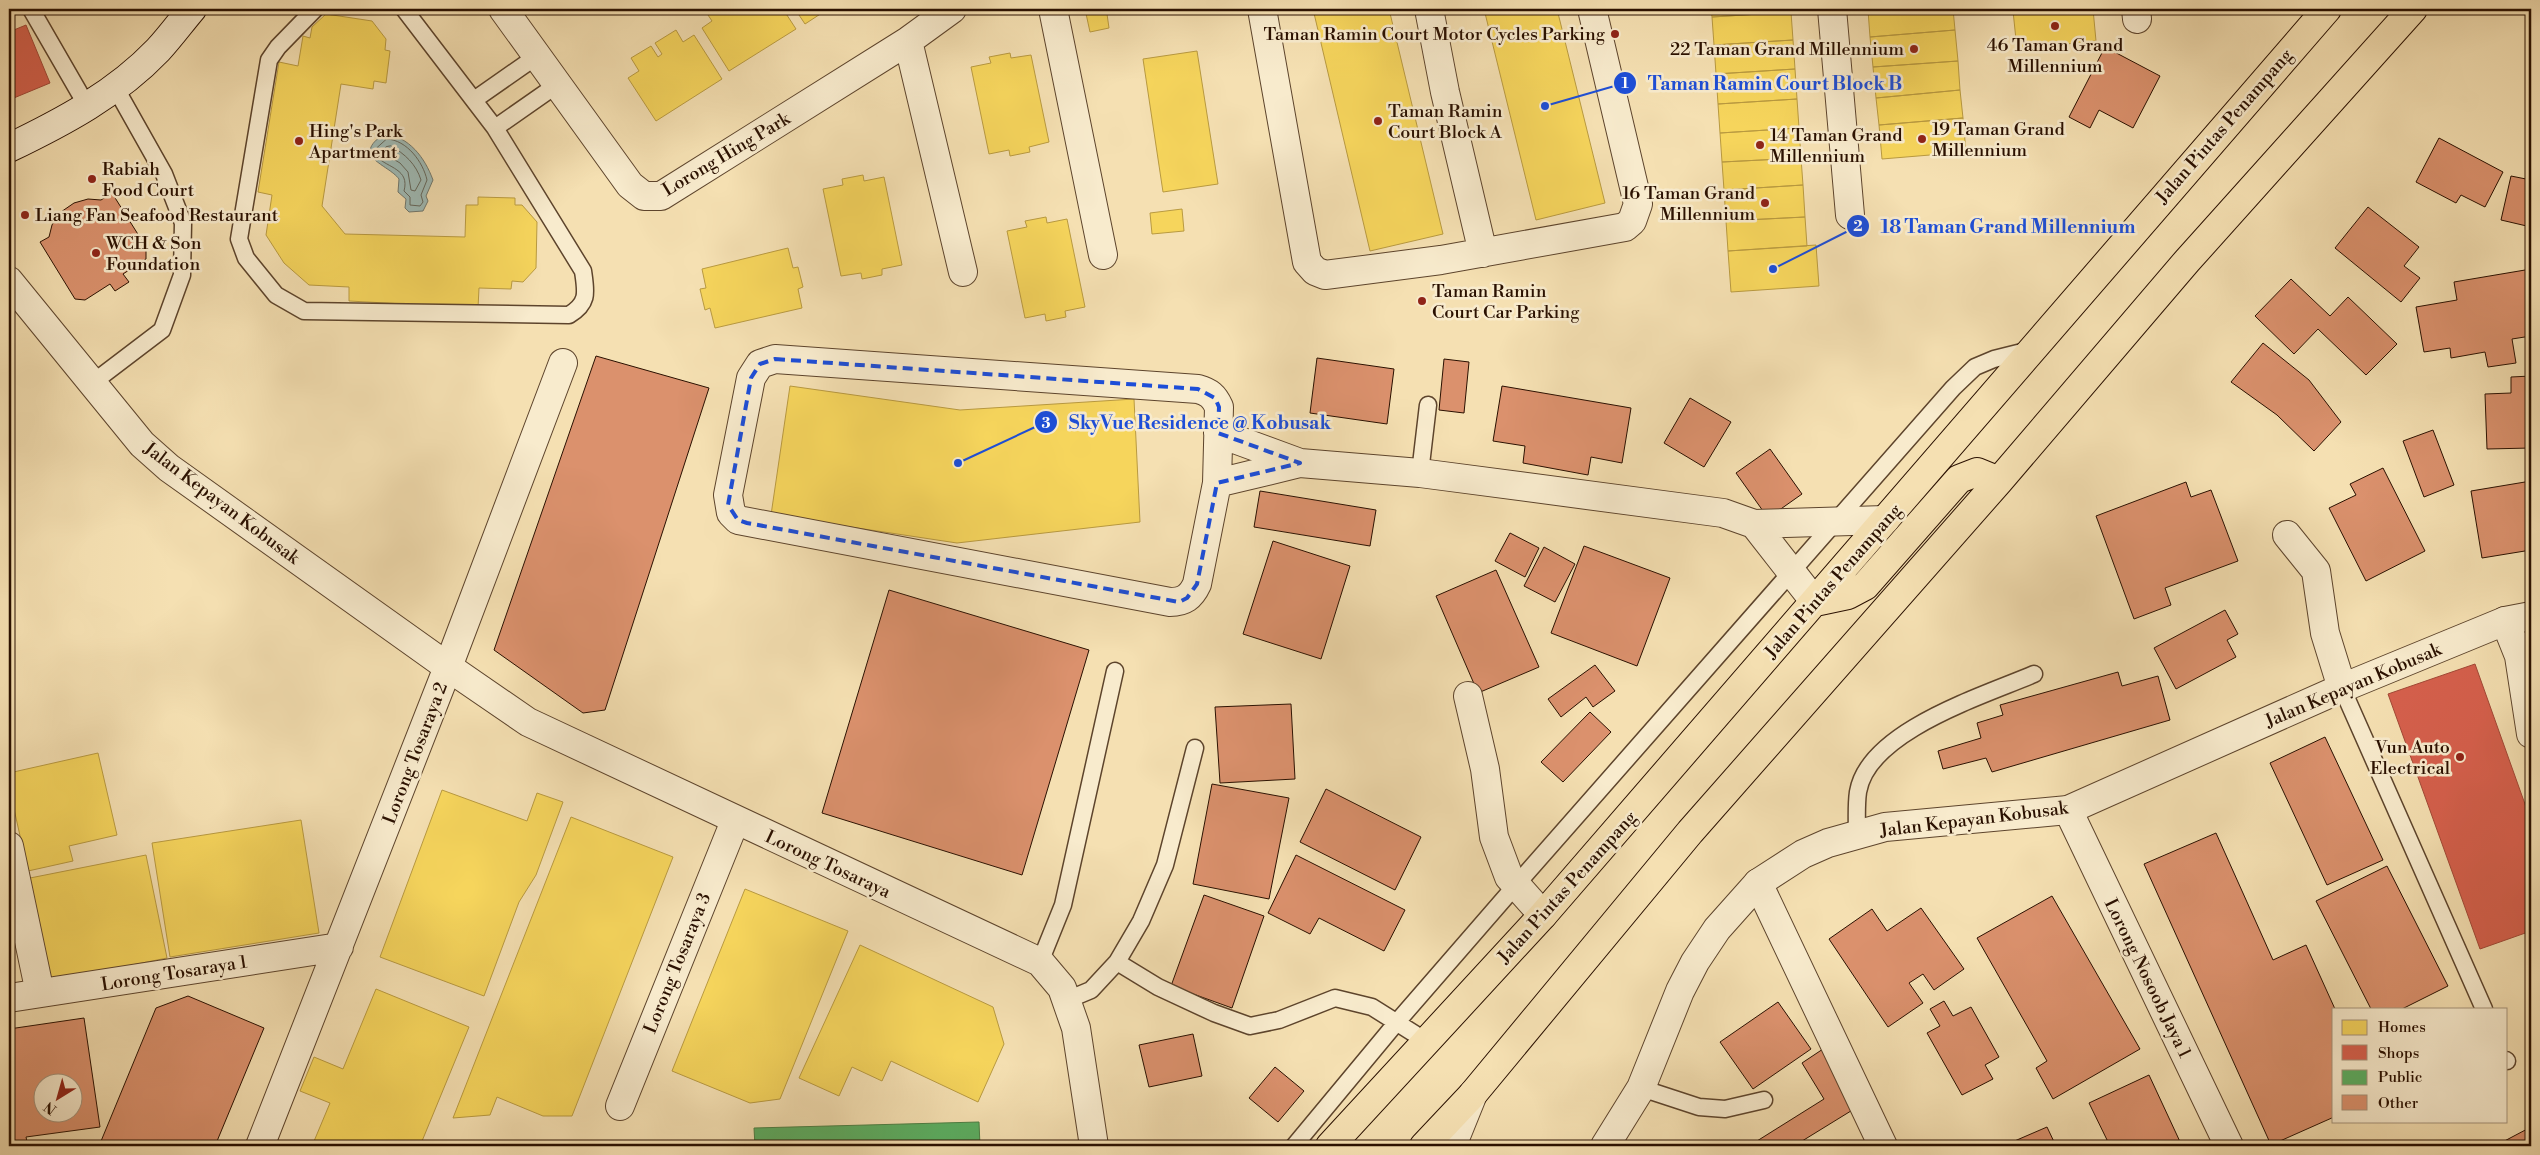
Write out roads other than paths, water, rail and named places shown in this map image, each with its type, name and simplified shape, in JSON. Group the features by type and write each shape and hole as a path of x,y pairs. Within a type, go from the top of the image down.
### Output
{"main road":[{"name":"Jalan Pintas Penampang","path":"1330,1146 1543,915 2326,9"},
{"path":"1424,1146 1473,1094 1690,832 1999,481 2187,261 2414,9"},
{"path":"1815,602 1848,594 1865,586 1959,479 1977,472 1999,481"}],"street":[{"path":"9,148 67,120 115,88 157,50 192,9"},
{"name":"Lorong Hing Park","path":"503,9 630,185 644,196 661,196 908,41 952,9"},
{"path":"1053,9 1103,255"},
{"path":"1262,9 1307,262 1315,271 1325,276 1483,254 1625,227 1632,221 1638,204 1592,9"},
{"path":"1429,9 1445,92 1483,254"},
{"path":"1832,9 1850,215"},
{"path":"908,41 963,272"},
{"name":"Jalan Kepayan Kobusak","path":"9,281 91,384 142,444 169,468 448,667"},
{"path":"776,359 1198,389 1208,392 1219,407 1217,483 1197,584 1187,598 1179,602 746,523 738,520 728,504 751,378 760,364 776,359"},
{"name":"Lorong Tosaraya 2","path":"261,1143 448,667 563,363"},
{"path":"1218,433 1300,463 1420,473 1723,513 1754,524 1885,520"},
{"path":"1217,483 1300,463"},
{"path":"1754,524 1815,602"},
{"path":"2287,535 2316,571 2325,634 2342,688"},
{"name":"Jalan Kepayan Kobusak","path":"1605,1146 1641,1088 1664,1026 1695,962 1717,929 1758,883 1803,854 1885,827 2068,810 2342,688 2505,622 2531,616"},
{"path":"2505,622 2519,656 2531,734"},
{"name":"Lorong Tosaraya","path":"448,667 528,722 735,821 1040,962 1062,988 1076,1028 1094,1146"},
{"path":"1468,696 1485,769 1494,837 1508,877 1543,915"},
{"name":"Lorong Nosoob Jaya 1","path":"2068,810 2229,1146"},
{"name":"Lorong Tosaraya 3","path":"620,1106 735,821"},
{"path":"9,846 40,993"},
{"path":"1758,883 1884,1146"},
{"name":"Lorong Tosaraya 1","path":"9,998 339,947"},
{"path":"1452,1146 1473,1094"}],"lane":[{"path":"31,9 87,106"},
{"path":"315,9 278,47 269,60 239,238 246,258 276,295 304,311 569,315 580,308 586,294 583,271 495,128 404,9"},
{"path":"474,100 537,56"},
{"path":"495,128 558,84"},
{"path":"91,384 162,330 182,275 183,223 164,174 115,88"},
{"path":"1294,1146 1397,1022 1516,885 1953,388 1975,367 1994,359 2030,350"},
{"path":"1420,473 1428,405"},
{"path":"1040,962 1063,904 1115,671"},
{"path":"1857,835 1858,791 1871,765 1887,747 1912,727 2034,674"},
{"path":"2342,688 2484,1008"},
{"path":"1067,1000 1091,990 1117,962 1140,921 1164,865 1195,748"},
{"path":"1117,962 1158,987 1214,1013 1250,1026 1279,1020 1335,998 1372,1007 1426,1041"},
{"path":"1641,1088 1699,1107 1725,1109 1764,1100"}],"water":[{"path":"384,134 401,139 408,144 421,156 430,172 433,180 426,196 428,201 423,211 409,212 405,208 406,199 398,192 399,179 375,160 371,154 370,149 374,142"}],"place":[{"name":"46 Taman Grand Millennium","path":"2055,26"},
{"name":"Taman Ramin Court Motor Cycles Parking","path":"1615,34"},
{"name":"22 Taman Grand Millennium","path":"1914,49"},
{"name":"Taman Ramin Court Block B","path":"1545,106"},
{"name":"Taman Ramin Court Block A","path":"1378,121"},
{"name":"19 Taman Grand Millennium","path":"1922,139"},
{"name":"Hing's Park Apartment","path":"299,141"},
{"name":"14 Taman Grand Millennium","path":"1760,145"},
{"name":"Rabiah Food Court","path":"92,179"},
{"name":"16 Taman Grand Millennium","path":"1765,203"},
{"name":"Liang Fan Seafood Restaurant","path":"25,215"},
{"name":"WCH & Son Foundation","path":"96,253"},
{"name":"18 Taman Grand Millennium","path":"1773,269"},
{"name":"Taman Ramin Court Car Parking","path":"1422,301"},
{"name":"SkyVue Residence @ Kobusak","path":"958,463"},
{"name":"Vun Auto Electrical","path":"2460,757"}]}
